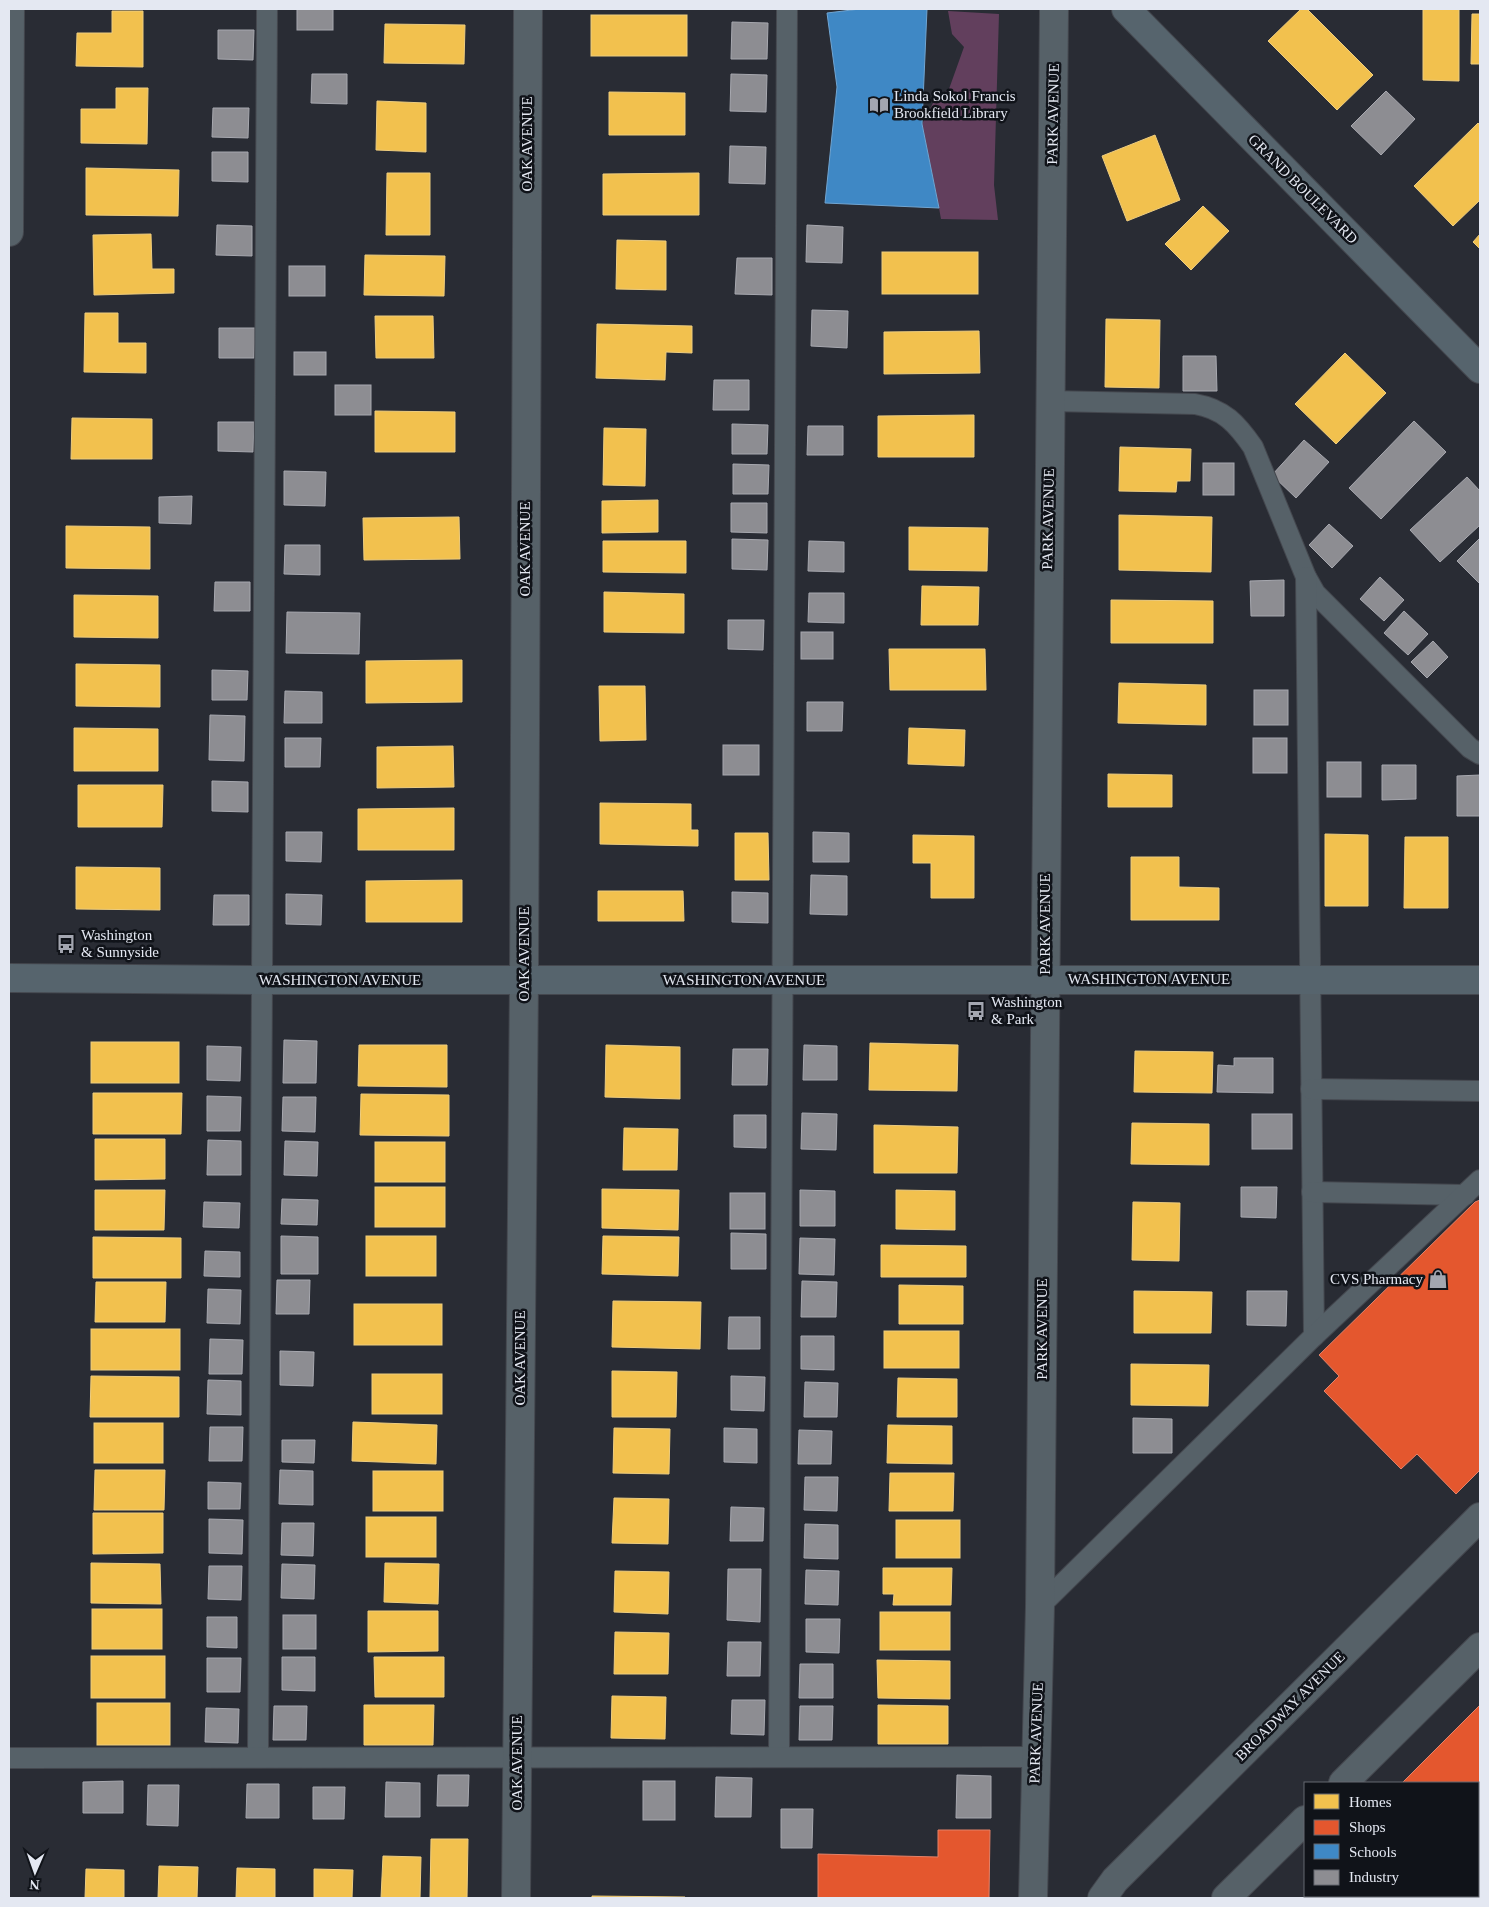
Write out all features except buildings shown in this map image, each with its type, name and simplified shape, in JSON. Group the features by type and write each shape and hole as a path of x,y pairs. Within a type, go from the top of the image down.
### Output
{"street":[{"path":"9,232 10,9"},
{"name":"OAK AVENUE","path":"516,1898 524,980 528,9"},
{"name":"PARK AVENUE","path":"1033,1898 1040,1606 1049,401 1054,9"},
{"name":"GRAND BOULEVARD","path":"1126,9 1480,369"},
{"name":"WASHINGTON AVENUE","path":"9,978 784,981 1044,979 1480,980"},
{"name":"BROADWAY AVENUE","path":"1102,1898 1115,1880 1480,1517"},
{"path":"1344,1782 1480,1648"},
{"path":"1226,1898 1304,1821"}],"lane":[{"path":"258,1756 267,9"},
{"path":"779,1757 787,9"},
{"path":"1049,401 1195,404 1213,407 1227,416 1242,430 1253,448 1306,577 1315,593 1470,748 1480,754"},
{"path":"1306,577 1314,1336"},
{"path":"1311,1089 1480,1091"},
{"path":"1040,1606 1314,1336 1480,1180"},
{"path":"1312,1192 1465,1194"},
{"path":"9,1758 258,1756 518,1758 1035,1757"}],"shaded area":[{"path":"948,11 999,14 994,185 998,220 941,219 922,124 934,101 949,89 964,47 952,34"}],"place":[{"name":"Linda Sokol Francis Brookfield Library","path":"879,105"},
{"name":"Washington & Sunnyside","path":"66,944"},
{"name":"Washington & Park","path":"976,1011"},
{"name":"CVS Pharmacy","path":"1438,1279"}]}
